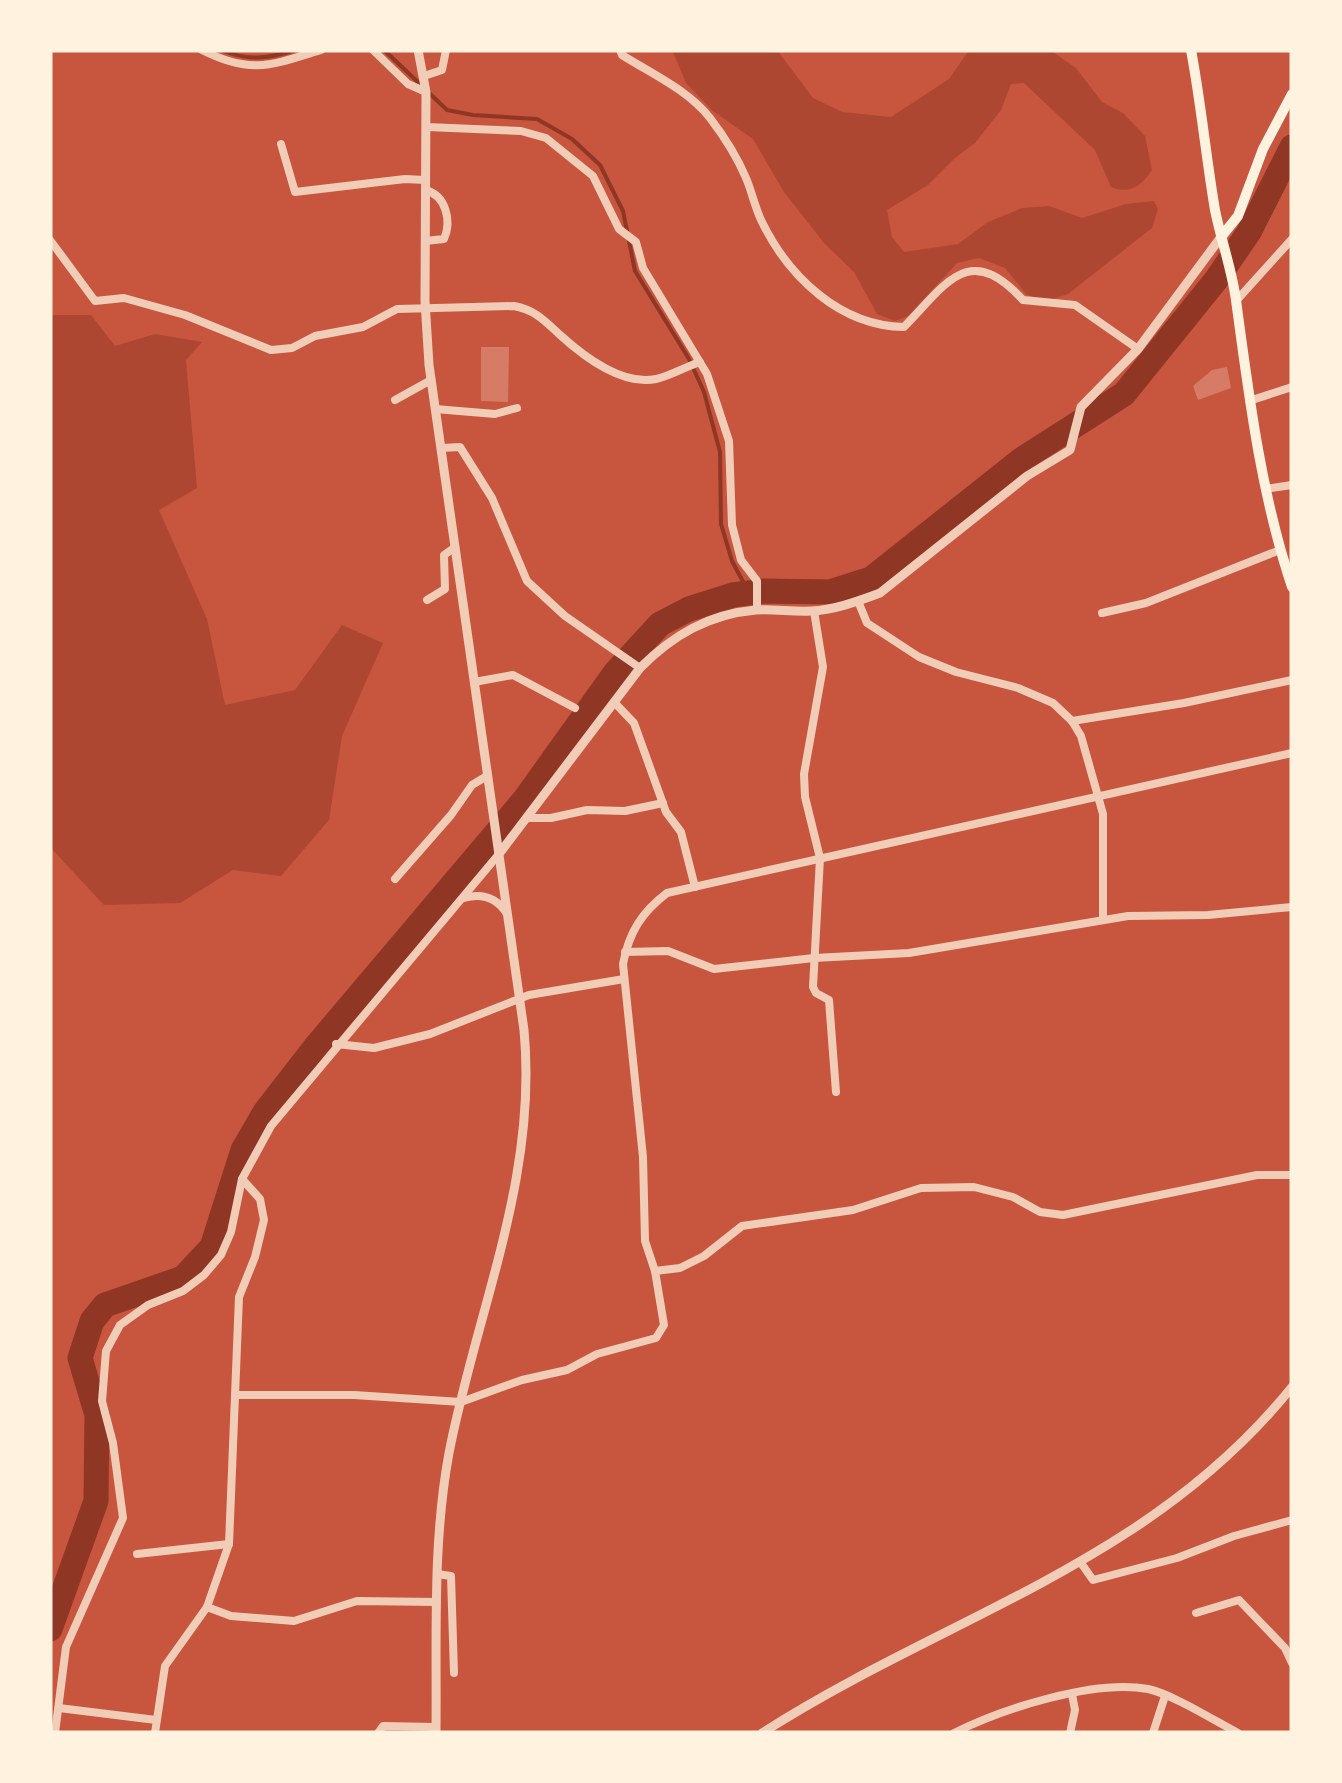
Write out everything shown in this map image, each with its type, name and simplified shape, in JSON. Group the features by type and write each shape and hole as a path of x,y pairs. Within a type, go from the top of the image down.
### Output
{"main road":[{"path":"1192,50 1265,489 1292,587"},
{"path":"1221,237 1238,216 1263,149 1292,94"}],"street":[{"path":"202,50 227,62 254,67 321,50"},
{"path":"373,50 408,84 426,92"},
{"path":"378,1733 382,1726 392,1724 436,1730 437,1574 442,1499 461,1402 523,1150 527,1075 431,380 425,308 426,92 418,50"},
{"path":"424,76 442,70 446,50"},
{"path":"620,50 622,55 685,94 710,118 744,174 762,222 799,278 829,304 866,320 904,327 949,280 961,272 982,270 1003,279 1023,300 1075,305 1138,349"},
{"path":"427,127 521,131 546,138 592,176 619,229 636,242 643,268 700,362 729,441 732,525 741,560 756,581 757,610"},
{"path":"281,144 295,192 405,179 425,185 442,198 448,231 444,238 425,241"},
{"path":"55,1733 66,1647 123,1518 113,1443 102,1401 106,1351 120,1325 148,1304 184,1291 220,1255 231,1232 242,1179 272,1126 336,1044 528,818 640,668 666,642 696,625 757,610 814,611 880,593 1028,476 1070,450 1081,406 1138,349 1221,237"},
{"path":"1236,301 1292,239"},
{"path":"50,240 95,301 124,298 185,315 271,350 292,348 314,336 363,328 397,309 514,306 533,310 572,346 612,371 634,379 654,380 700,362"},
{"path":"394,400 431,380"},
{"path":"1249,400 1292,387"},
{"path":"435,409 495,414 517,408"},
{"path":"440,448 460,447 492,498 527,580 565,616 640,668"},
{"path":"1265,489 1292,484"},
{"path":"427,600 445,589 444,554 454,548"},
{"path":"1102,613 1146,603 1280,550"},
{"path":"858,602 867,623 919,657 1054,703 1072,721 1081,736 1103,814 1103,920"},
{"path":"814,611 823,668 805,786 820,858 813,987 829,1000 836,1092"},
{"path":"474,682 513,675 575,708"},
{"path":"1072,721 1292,680"},
{"path":"614,702 634,724 663,803 682,832 696,886"},
{"path":"235,1395 354,1395 461,1402 522,1380 567,1370 596,1354 656,1338 664,1325 655,1270 645,1241 643,1157 624,979 626,952 646,908 667,893 1292,753"},
{"path":"396,879 472,785 487,776"},
{"path":"528,818 551,818 587,810 625,811 663,803"},
{"path":"460,900 487,897 507,914"},
{"path":"626,952 668,951 714,969 909,953 1103,920 1292,907"},
{"path":"336,1044 374,1048 430,1034 519,1000 624,979"},
{"path":"655,1270 680,1268 704,1256 742,1226 853,1210 922,1188 974,1188 1013,1197 1040,1212 1063,1215 1258,1175 1292,1175"},
{"path":"156,1733 165,1666 207,1607 230,1544 239,1297 256,1257 264,1220 260,1199 242,1179"},
{"path":"762,1733 870,1671 1081,1563 1138,1528 1200,1481 1292,1387"},
{"path":"1081,1563 1093,1580 1292,1520"},
{"path":"137,1554 230,1544"},
{"path":"437,1574 451,1576 452,1581 454,1672"},
{"path":"1196,1613 1239,1600 1285,1648 1292,1663"},
{"path":"207,1607 231,1616 294,1621 357,1601 437,1602"},
{"path":"954,1733 993,1713 1072,1694 1126,1687 1152,1690 1238,1733"},
{"path":"1070,1733 1072,1694"},
{"path":"1153,1733 1165,1696"},
{"path":"59,1708 156,1720"}],"shaded area":[{"path":"672,50 777,50 813,98 842,112 891,117 949,79 969,50 1050,50 1076,68 1102,102 1123,113 1145,136 1152,170 1148,175 1130,189 1111,187 1095,150 1024,83 1011,84 1001,110 975,143 928,185 887,210 892,237 904,252 958,244 988,222 1022,208 1049,206 1082,218 1126,204 1154,201 1158,209 1152,228 1068,294 1049,300 1027,295 1005,268 979,258 957,263 908,316 895,321 877,314 854,272 824,243 784,192 753,139 713,111 686,83"},
{"path":"50,315 91,315 115,346 155,334 202,342 186,360 197,488 159,510 207,619 225,705 295,690 342,625 383,643 342,736 329,820 281,876 233,870 180,903 104,905 50,847"}],"building":[{"path":"481,347 509,347 508,402 481,401"},
{"path":"1227,367 1231,388 1198,400 1193,386 1212,370"}],"waterway":[{"path":"220,50 258,58 296,50"},
{"path":"384,50 420,84"},
{"path":"427,91 447,110 537,119 572,139 600,165 623,211 635,271 689,359 704,392 720,452 721,524 732,561 749,593"},
{"path":"50,1629 96,1501 97,1415 80,1358 92,1321 105,1305 183,1278 212,1247 243,1150 265,1112 525,799 615,673 660,624 689,609 733,595 764,591 830,592 871,579 1021,460 1124,394 1216,280 1249,232 1292,147"}]}
